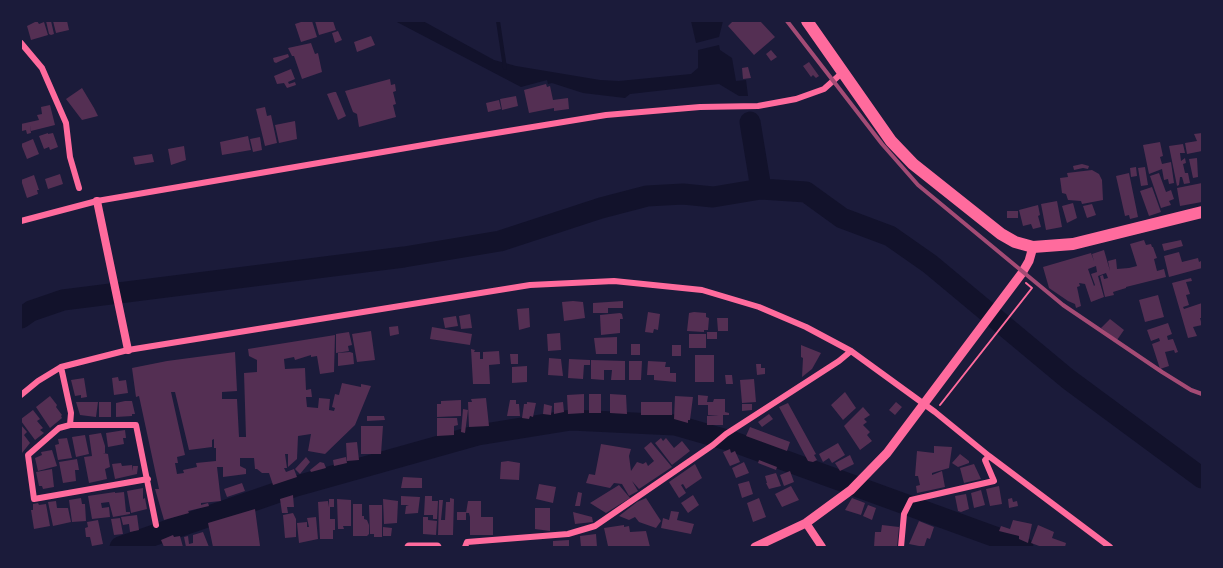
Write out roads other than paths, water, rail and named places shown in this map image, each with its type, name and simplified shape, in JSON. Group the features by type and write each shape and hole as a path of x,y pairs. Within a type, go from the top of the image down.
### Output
{"highway":[{"path":"807,21 891,141 913,164 1000,234 1033,247 1053,247 1100,239 1202,212"}],"main road":[{"path":"755,547 806,523 850,490 887,453 1019,277 1029,261 1033,247"},
{"path":"409,547 437,547"}],"street":[{"path":"21,43 42,68 66,123 70,157 79,188"},
{"path":"21,221 97,201 606,116 700,107 758,106 796,99 824,89 843,72"},
{"path":"97,201 128,350"},
{"path":"21,395 61,367 128,350 530,285 614,281 702,290 759,307 806,327 851,351 935,412 989,456 1110,547"},
{"path":"465,547 467,542 568,534 595,526 726,434 851,351"},
{"path":"61,367 71,413 70,425"},
{"path":"148,479 34,499 28,455 59,428 70,425 136,425 148,479 156,525"},
{"path":"902,547 904,514 911,500 994,481 985,460 989,456"},
{"path":"806,523 822,547"},
{"path":"515,539 515,547"}],"waterway":[{"path":"498,21 505,68"},
{"path":"750,122 761,189"},
{"path":"21,318 31,311 63,300 404,257 500,241 601,208 647,196 683,194 713,197 761,189 806,192 842,218 890,236 930,264 1068,379 1202,478"},
{"path":"120,547 293,487 478,435 571,420 675,425 734,442 1023,547"}],"railway":[{"path":"787,21 882,144 918,185 1063,305 1162,372 1202,394"}]}
